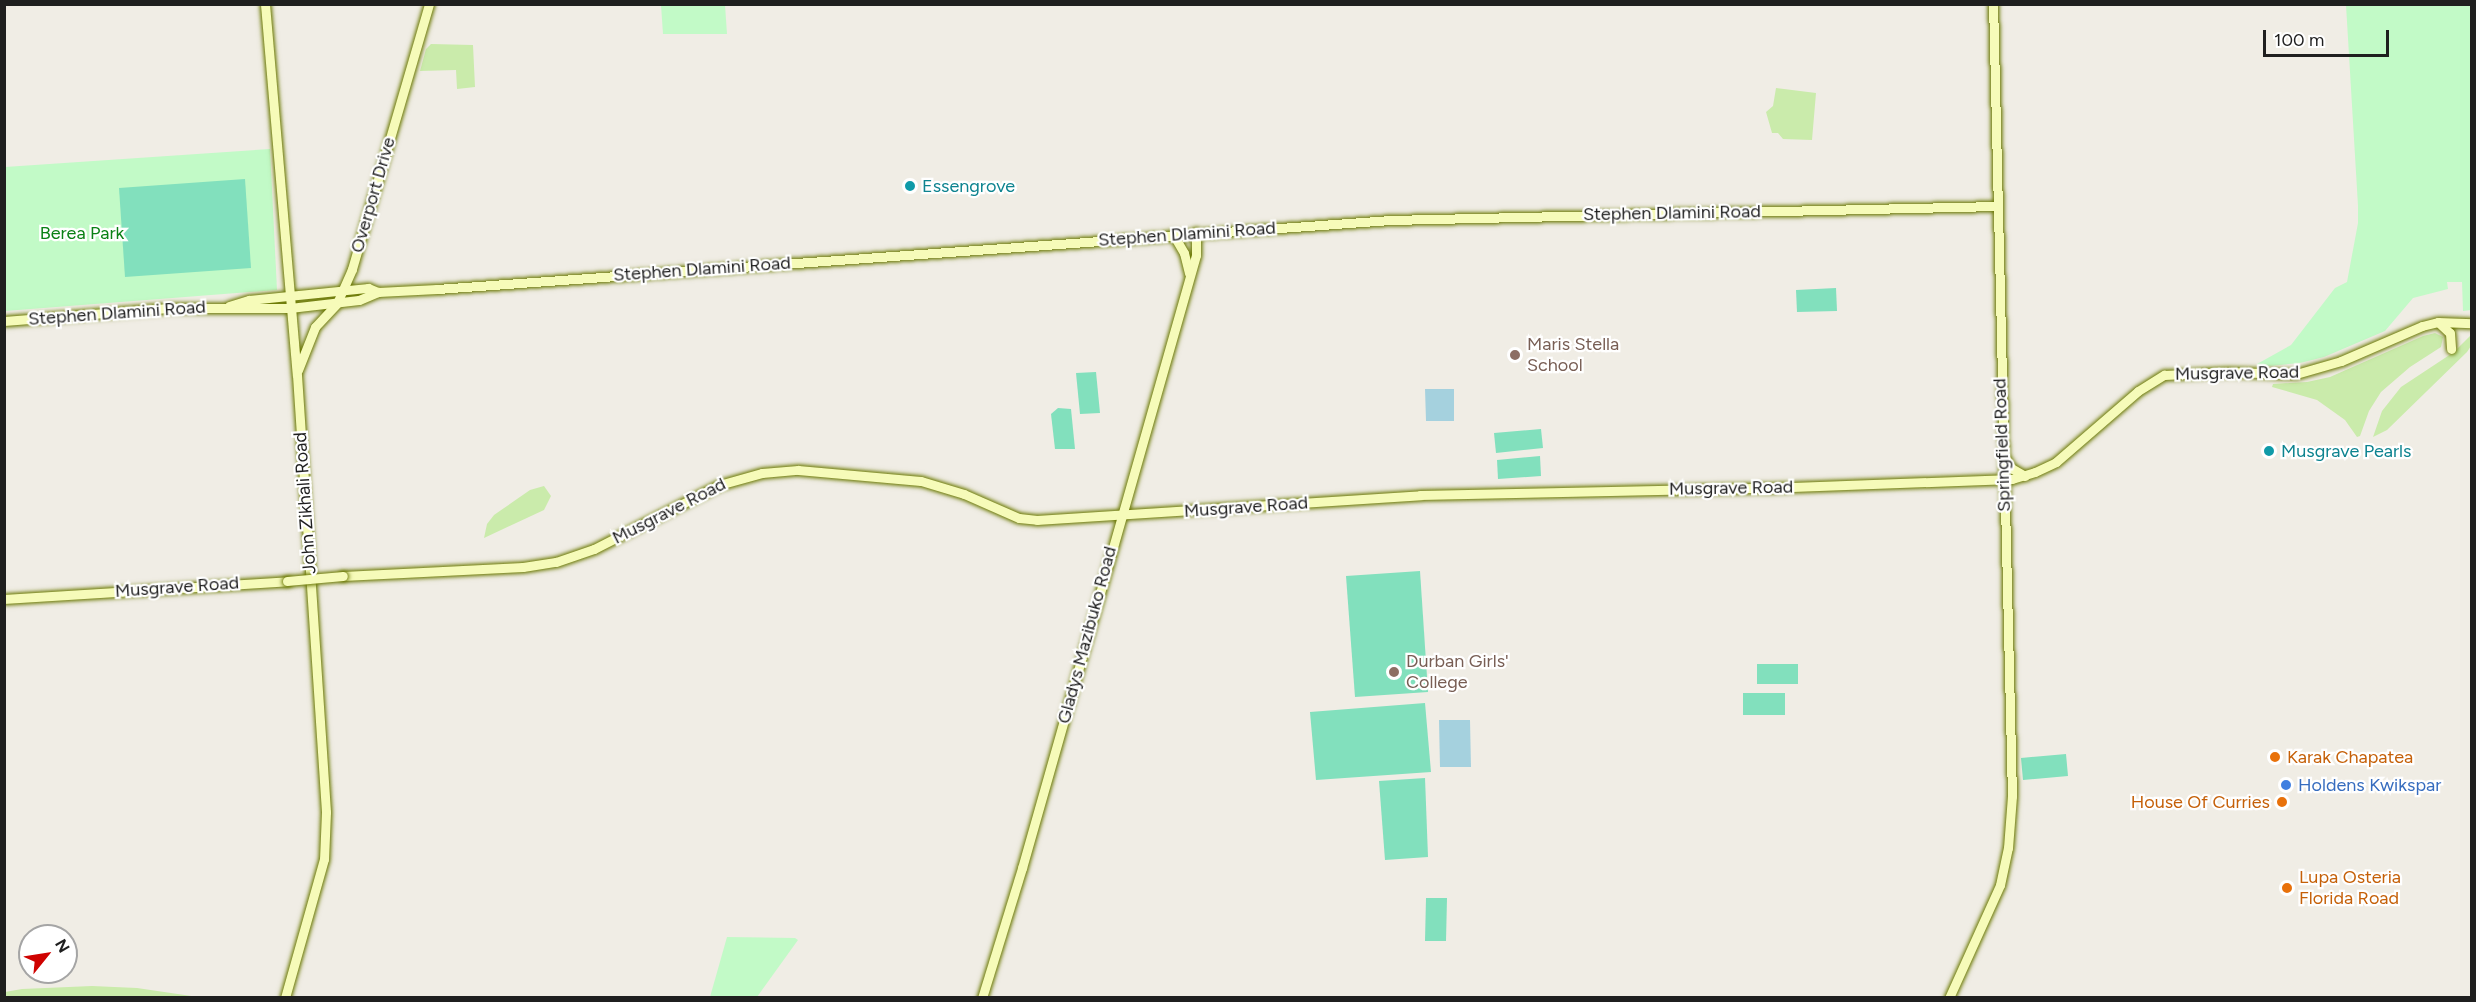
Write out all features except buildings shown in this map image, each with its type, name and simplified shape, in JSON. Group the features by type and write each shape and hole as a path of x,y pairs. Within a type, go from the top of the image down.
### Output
{"street":[{"name":"John Zikhali Road","path":"265,4 288,296 297,375 326,841 313,901 285,998"},
{"name":"Overport Drive","path":"297,375 315,327 337,303 344,290 363,238 429,4"},
{"name":"Springfield Road","path":"1949,998 2000,885 2008,848 2012,796 1993,4"},
{"name":"Stephen Dlamini Road","path":"229,306 249,300 368,288 378,292 1390,220 1997,206"},
{"name":"Gladys Mazibuko Road","path":"982,998 1025,857 1189,273 1196,255 1196,232"},
{"path":"1173,234 1184,254 1189,273"},
{"name":"Stephen Dlamini Road","path":"4,321 229,306 290,308 369,298 378,292"},
{"path":"2438,322 2450,333 2451,349"},
{"name":"Musgrave Road","path":"4,599 343,576 523,567 556,562 594,549 719,485 762,472 798,470 921,481 964,494 1019,518 1037,520 1387,497 2003,480 2025,476 2056,462 2138,391 2164,375 2207,372 2295,374 2341,361 2402,333 2438,322 2472,323"},
{"path":"2002,452 2011,468 2025,476"}],"green space":[{"path":"661,5 725,5 727,34 663,34"},
{"path":"2346,5 2471,5 2471,310 2463,311 2462,282 2447,282 2448,289 2413,298 2385,331 2324,357 2300,363 2258,367 2257,364 2291,345 2335,288 2347,282 2358,223 2358,206"},
{"path":"431,44 473,45 475,87 457,89 456,70 420,71 426,49"},
{"path":"1776,88 1816,93 1812,140 1783,139 1778,133 1772,133 1766,112 1773,106"},
{"name":"Berea Park","path":"270,149 277,290 5,311 5,167"},
{"path":"245,179 251,268 125,277 119,188"},
{"path":"1836,288 1837,311 1797,312 1796,290"},
{"path":"2435,333 2443,337 2441,347 2410,367 2381,392 2369,411 2360,436 2357,437 2345,420 2317,400 2272,387 2273,384 2307,382 2330,377 2423,336"},
{"path":"2471,335 2471,346 2467,352 2387,430 2373,437 2382,411 2401,387 2454,352"},
{"path":"1096,372 1100,413 1080,414 1076,373"},
{"path":"1058,408 1071,409 1075,449 1055,449 1051,414"},
{"path":"1541,429 1543,448 1496,453 1494,433"},
{"path":"1540,456 1541,476 1498,479 1497,460"},
{"path":"544,486 551,496 544,510 484,538 487,524 494,515 530,490"},
{"path":"1420,571 1428,692 1355,697 1346,576"},
{"path":"1757,664 1798,664 1798,684 1757,684"},
{"path":"1743,693 1785,693 1785,715 1743,715"},
{"path":"1425,703 1431,772 1316,780 1310,712"},
{"path":"2066,754 2068,776 2023,780 2021,758"},
{"path":"1425,778 1428,857 1385,860 1379,781"},
{"path":"1426,898 1447,898 1446,941 1425,941"},
{"path":"727,937 795,938 798,940 757,997 710,997"},
{"path":"92,986 137,988 198,997 5,997 5,992 22,989"}],"water":[{"path":"1425,389 1454,389 1454,421 1426,421"},
{"path":"1439,720 1470,720 1471,767 1440,767"}],"place":[{"name":"Essengrove","path":"910,186"},
{"name":"Maris Stella School","path":"1515,355"},
{"name":"Musgrave Pearls","path":"2269,451"},
{"name":"Durban Girls' College","path":"1394,672"},
{"name":"Karak Chapatea","path":"2275,757"},
{"name":"Holdens Kwikspar","path":"2286,785"},
{"name":"House Of Curries","path":"2282,802"},
{"name":"Lupa Osteria Florida Road","path":"2287,888"}]}
